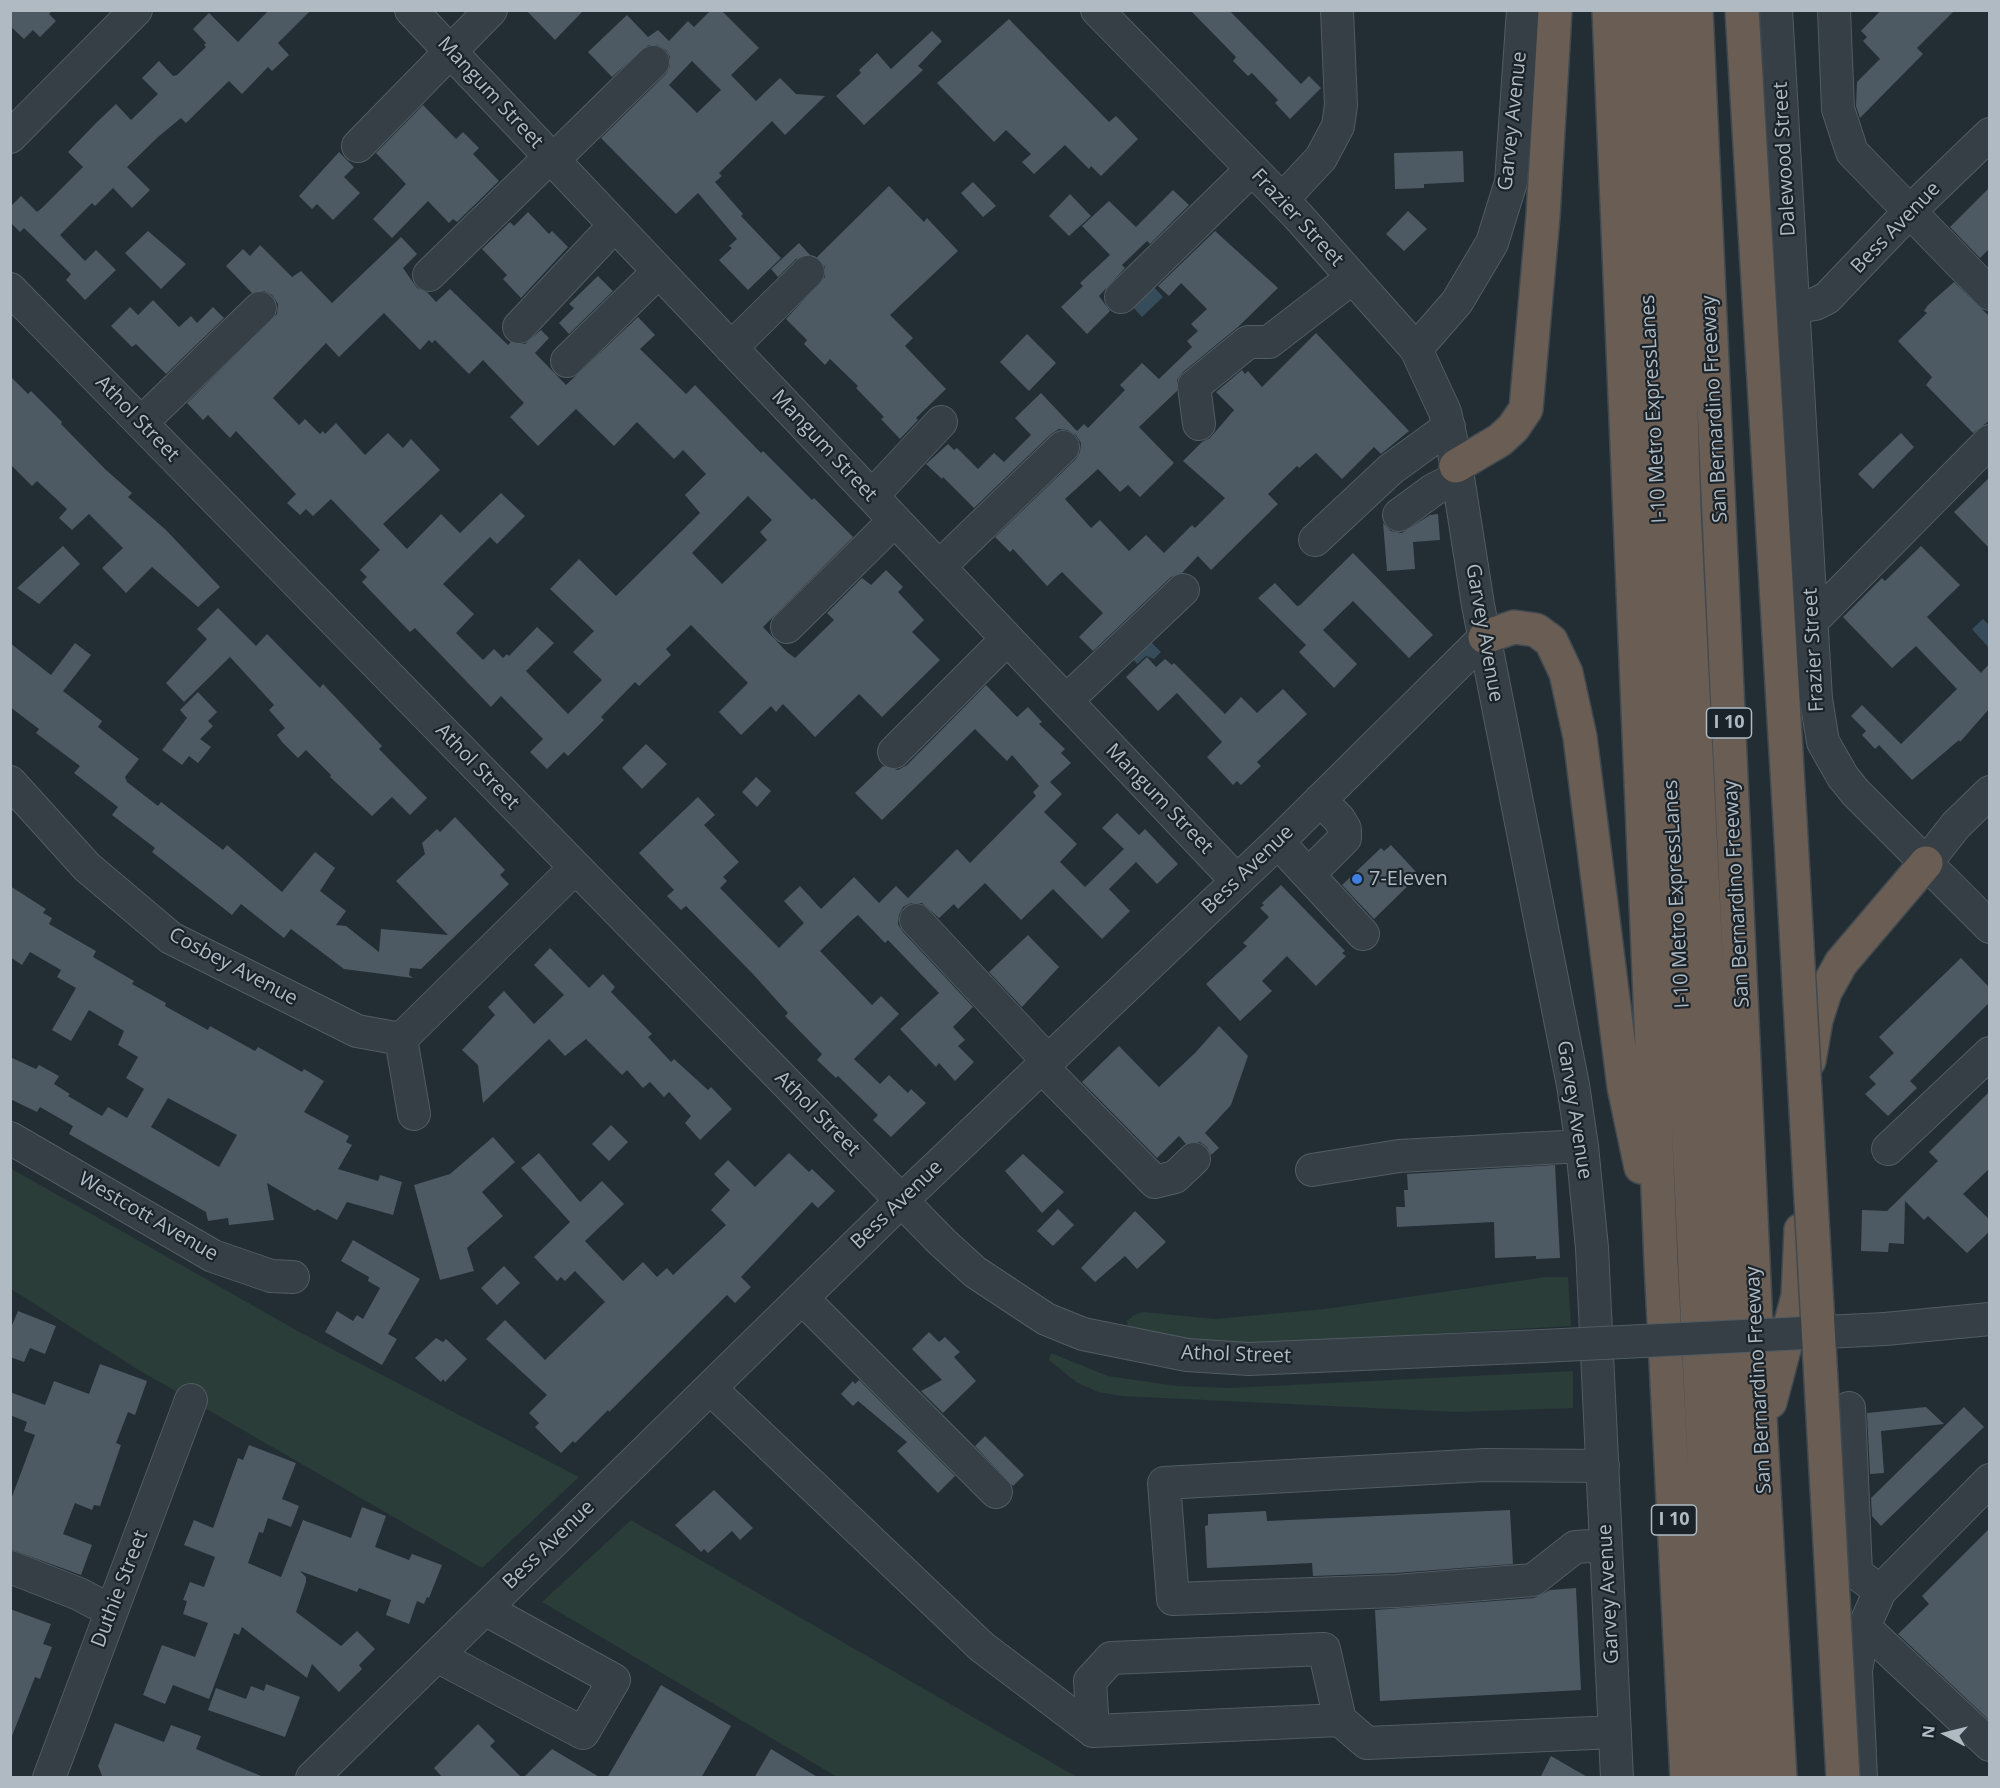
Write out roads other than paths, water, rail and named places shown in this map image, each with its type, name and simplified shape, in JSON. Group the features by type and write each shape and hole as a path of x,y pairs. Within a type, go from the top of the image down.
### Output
{"highway":[{"path":"1454,455 1500,440 1513,428 1526,409 1542,216 1555,10"},
{"name":"I 10","path":"1609,10 1661,1262 1687,1778"},
{"name":"I-10 Metro ExpressLanes","path":"1636,10 1719,1778"},
{"path":"1669,10 1684,511 1734,1521 1750,1778"},
{"name":"San Bernardino Freeway","path":"1696,10 1761,1436 1780,1778"},
{"path":"1742,10 1843,1778"},
{"path":"1485,637 1514,627 1536,630 1551,641 1566,673 1580,737 1624,1087 1661,1262"},
{"path":"1761,1436 1798,1296 1809,1066 1816,1020 1825,993 1841,963 1926,863"}],"street":[{"path":"10,137 136,10"},
{"path":"358,146 491,10"},
{"name":"Frazier Street","path":"1097,10 1282,200 1416,349 1445,412 1454,455"},
{"path":"1282,200 1321,158 1338,126 1341,105 1337,10"},
{"name":"Garvey Avenue","path":"1416,349 1457,302 1495,233 1511,182 1523,10"},
{"name":"Dalewood Street","path":"1776,10 1794,306"},
{"path":"1834,10 1838,109 1852,152 1989,294"},
{"name":"Mangum Street","path":"415,12 658,272 1237,881"},
{"path":"429,275 653,62"},
{"name":"Bess Avenue","path":"1794,306 1815,304 1827,298 1910,211 1989,134"},
{"path":"1121,297 1252,170"},
{"path":"519,327 615,225"},
{"path":"567,362 658,272"},
{"path":"731,348 808,272"},
{"path":"1199,424 1194,386 1248,342 1269,342 1352,278"},
{"name":"Athol Street","path":"10,289 902,1200 975,1272 1046,1319 1083,1334 1125,1344 1187,1354 1249,1359 1885,1329 1989,1319"},
{"name":"Frazier Street","path":"1794,306 1816,699 1823,742 1843,777 1856,794 1989,927"},
{"path":"141,423 260,308"},
{"path":"872,496 941,422"},
{"path":"1812,621 1989,441"},
{"path":"939,567 1063,447"},
{"path":"1399,515 1433,490 1454,455"},
{"path":"1315,540 1391,469 1454,455"},
{"name":"Garvey Avenue","path":"1454,455 1478,605 1571,1074 1582,1146 1592,1248 1617,1778"},
{"path":"788,627 895,520"},
{"path":"1066,701 1183,590"},
{"name":"Bess Avenue","path":"312,1778 902,1200 1278,842 1485,637"},
{"path":"894,752 1007,639"},
{"name":"Cosbey Avenue","path":"10,782 87,867 171,938 357,1031 401,1039"},
{"path":"1926,863 1956,825 1989,795"},
{"path":"1309,874 1345,838 1345,829 1339,819 1320,800"},
{"path":"1278,842 1363,934"},
{"path":"414,1114 401,1039 575,868"},
{"path":"916,920 1155,1182 1176,1178 1194,1159"},
{"path":"1888,1149 1989,1053"},
{"name":"Westcott Avenue","path":"10,1138 213,1256 272,1276 293,1276"},
{"path":"1312,1170 1399,1156 1582,1146"},
{"path":"802,1298 996,1492"},
{"path":"710,1388 982,1647 1093,1731 1340,1720"},
{"name":"Duthie Street","path":"49,1778 191,1400"},
{"path":"1849,1408 1856,1573 1880,1591"},
{"path":"1603,1466 1484,1465 1164,1483 1173,1599 1396,1591 1533,1580 1575,1547 1606,1545"},
{"path":"1862,1778 1856,1670 1864,1627 1880,1591 1989,1480"},
{"path":"10,1567 79,1594 111,1611"},
{"path":"437,1656 583,1733 614,1680 485,1609"},
{"path":"1864,1627 1989,1745"},
{"path":"1093,1731 1089,1681 1111,1658 1324,1649 1340,1720 1366,1743 1615,1731"}],"water":[{"path":"1153,286 1163,297 1142,317 1132,306"},
{"path":"1983,619 1989,625 1989,648 1972,629"},
{"path":"1151,642 1161,652 1154,659 1146,656 1137,664 1131,657"}],"place":[{"name":"7-Eleven","path":"1357,879"}]}
